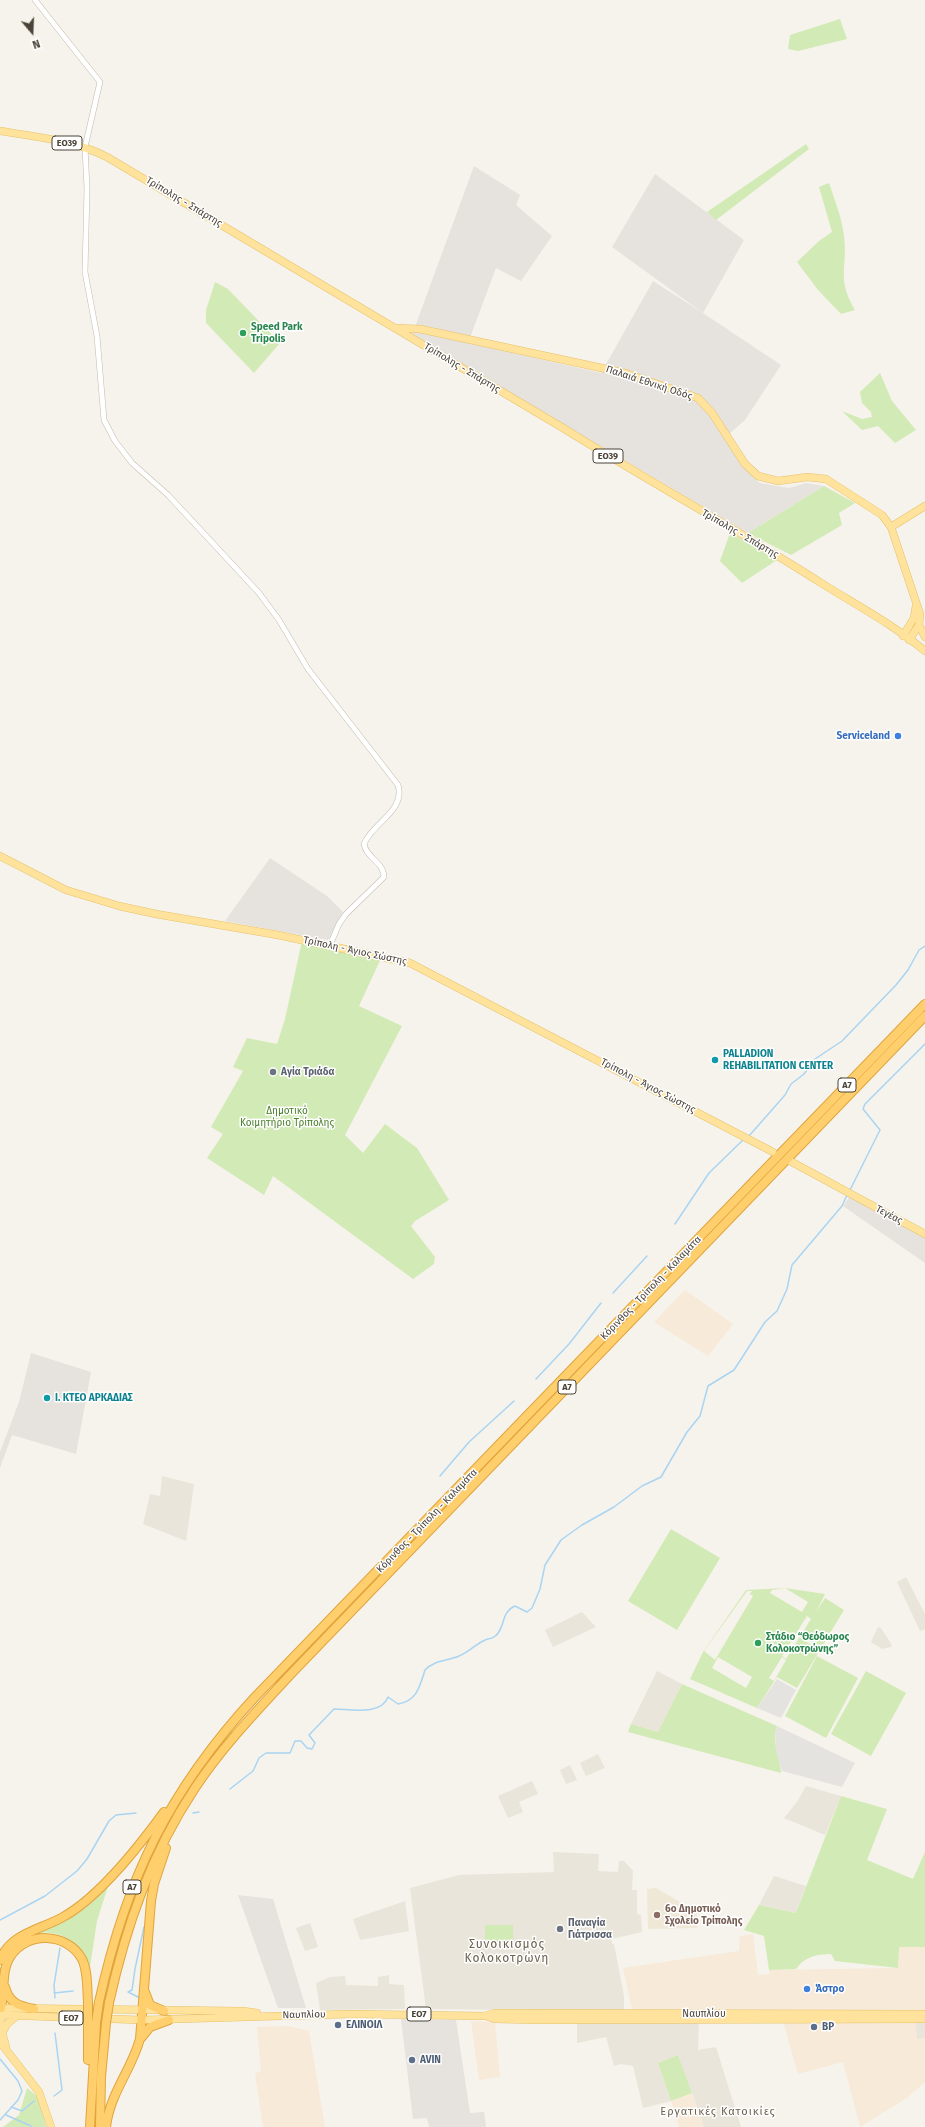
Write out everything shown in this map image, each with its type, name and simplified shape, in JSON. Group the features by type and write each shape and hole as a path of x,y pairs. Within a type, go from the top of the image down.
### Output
{"highway":[{"name":"Κόρινθος - Τρίπολη - Καλαμάτα","path":"90,2127 92,2022 99,2002 113,1942 134,1882 158,1832 187,1782 234,1721 925,1004"},
{"name":"Κόρινθος - Τρίπολη - Καλαμάτα","path":"100,2127 101,2082 106,2023 109,2003 123,1945 139,1896 151,1868 179,1814 201,1779 232,1739 300,1664 925,1016"},
{"path":"0,1960 6,1948 16,1939 64,1917 89,1900 138,1844 187,1782"},
{"path":"106,2127 113,2097 137,2052 142,2020 154,1884 179,1814"},
{"path":"1,2012 6,1966 10,1956 18,1948 34,1940 54,1939 72,1947 82,1960 86,1972 88,2002 92,2022"},
{"path":"4,1985 8,1997 14,2003 34,2009"},
{"path":"144,1989 150,2005 164,2011"},
{"path":"140,2039 150,2027 169,2020"}],"main road":[{"name":"Τρίπολης - Σπάρτης","path":"0,131 84,147 107,157 396,328 627,468 768,549 872,613 925,651"},
{"name":"Παλαιά Εθνική Οδός","path":"396,328 420,329 575,361 625,373 692,395 708,408 745,464 758,476 778,480 807,477 826,480 877,510 891,527 921,618 919,625 925,637"},
{"path":"891,527 925,506"},
{"path":"906,638 916,614 916,604"},
{"path":"906,638 919,625"},
{"path":"910,626 919,625"},
{"name":"Τρίπολης - Σπάρτης","path":"906,638 925,655"},
{"name":"Τρίπολη - Άγιος Σώστης","path":"0,856 66,890 91,898 156,914 330,945 407,962 426,970 773,1152"},
{"name":"Τεγέας","path":"790,1161 925,1234"},
{"name":"ΕΟ7","path":"1,2012 34,2009 164,2011"},
{"name":"Ναυπλίου","path":"164,2011 243,2011 269,2016"},
{"path":"1,2012 2,2034 6,2050"},
{"name":"ΕΟ7","path":"1,2012 17,2016 169,2020"},
{"name":"Ναυπλίου","path":"484,2016 495,2013 925,2014"},
{"path":"2,2034 7,2024 17,2016"},
{"name":"Ναυπλίου","path":"169,2020 269,2016 484,2016 539,2020 925,2019"},
{"path":"0,2042 39,2092 51,2127"}],"street":[{"path":"35,0 100,82 84,147 87,189 85,272 98,351 102,412 108,428 132,463 168,495 259,593 279,620 308,670 398,785 400,791 400,798 397,805 369,836 364,844 367,853 382,868 384,877 346,914 339,924 330,945"}],"shaded area":[{"path":"474,166 520,195 516,205 552,236 521,281 496,268 468,343 601,373 653,281 781,365 745,420 729,434 740,464 760,483 789,488 806,483 824,486 748,533 412,335"},
{"path":"655,174 744,240 703,313 612,247"},
{"path":"270,858 327,896 343,912 328,940 225,921"},
{"path":"850,1196 925,1237 925,1263 843,1206"},
{"path":"685,1290 733,1324 708,1356 654,1322"},
{"path":"31,1353 91,1372 76,1454 12,1435 0,1468 0,1452 19,1402"},
{"path":"162,1476 194,1484 186,1541 143,1524 150,1494 160,1496"},
{"path":"906,1577 925,1614 925,1629 920,1631 897,1582"},
{"path":"582,1612 596,1627 553,1647 545,1630"},
{"path":"878,1627 881,1628 892,1645 891,1647 882,1649 871,1642"},
{"path":"657,1671 682,1684 658,1732 631,1724"},
{"path":"777,1679 796,1690 781,1718 757,1708"},
{"path":"777,1726 855,1763 842,1787 782,1771 776,1751 775,1733"},
{"path":"598,1754 605,1768 586,1776 580,1763"},
{"path":"570,1765 577,1780 566,1784 560,1770"},
{"path":"532,1781 538,1794 519,1802 523,1812 508,1818 498,1796"},
{"path":"806,1786 841,1796 825,1835 784,1818 797,1802"},
{"path":"553,1852 599,1854 598,1871 618,1872 619,1861 624,1861 633,1871 632,1890 637,1890 637,1914 641,1915 642,1932 612,1939 624,1996 624,2011 426,2009 410,1888 459,1875 554,1872"},
{"path":"774,1876 806,1886 796,1913 759,1905"},
{"path":"656,1888 697,1912 697,1928 648,1929 647,1889"},
{"path":"238,1895 273,1899 306,2008 278,2008"},
{"path":"405,1901 409,1931 360,1940 353,1919"},
{"path":"310,1923 318,1947 305,1951 296,1928"},
{"path":"753,1934 758,1975 770,1974 769,1970 898,1968 898,1947 925,1947 925,2011 915,2023 917,2039 925,2038 925,2082 907,2098 860,2127 843,2062 798,2074 780,2011 632,2010 623,1968 739,1951 740,1936"},
{"path":"389,1975 389,1984 404,1985 405,2009 320,2010 316,1983 330,1977 345,1976 346,1985 378,1986 378,1977"},
{"path":"401,2019 456,2020 470,2113 484,2112 486,2127 429,2127 427,2118 413,2119"},
{"path":"471,2021 495,2022 500,2077 479,2080"},
{"path":"577,2022 699,2022 698,2050 716,2047 741,2127 704,2127 678,2055 658,2063 671,2101 643,2108 633,2066 621,2064 614,2066 606,2037 577,2043"},
{"path":"915,2023 925,2023 925,2038 917,2040"},
{"path":"288,2026 309,2031 325,2127 263,2127 255,2073 261,2072 257,2027"},
{"path":"692,2093 704,2127 679,2127 671,2101"}],"green space":[{"path":"840,19 847,39 798,51 788,49 790,35"},
{"path":"806,144 809,149 716,220 707,212"},
{"path":"829,183 843,229 845,247 844,281 849,299 855,310 841,314 818,290 797,262 819,241 832,232 819,187"},
{"name":"Speed Park Tripolis","path":"215,282 228,289 280,343 254,373 206,323 206,310"},
{"path":"880,373 892,401 916,430 895,443 878,426 862,430 842,411 862,419 872,417 871,412 862,403 860,392"},
{"path":"824,486 855,503 839,513 842,525 791,555 748,533"},
{"path":"730,533 777,560 742,583 720,561"},
{"name":"Δημοτικό Κοιμητήριο Τρίπολης","path":"302,941 382,956 359,1006 402,1026 345,1135 363,1153 385,1124 417,1148 449,1200 415,1221 411,1226 435,1257 434,1264 413,1279 273,1176 264,1195 207,1158 223,1134 211,1127 243,1071 233,1067 247,1038 277,1044 285,1019"},
{"path":"671,1529 720,1558 677,1630 628,1601"},
{"name":"Στάδιο “Θεόδωρος Κολοκοτρώνης”","path":"785,1588 825,1594 816,1612 825,1598 844,1610 821,1648 801,1636 800,1638 820,1650 797,1688 777,1677 757,1708 690,1679 703,1652 746,1590","holes":["785,1588 808,1602 802,1612 770,1593 772,1590","747,1591 752,1591 750,1594 753,1596 715,1660 704,1651","807,1616 811,1619 786,1659 782,1656","718,1657 752,1677 746,1688 712,1668","782,1657 786,1660 774,1681 769,1678"]},
{"path":"817,1656 858,1678 826,1738 785,1716"},
{"path":"866,1671 906,1693 871,1756 831,1734"},
{"path":"682,1684 777,1726 775,1738 781,1773 628,1732 631,1724 658,1732"},
{"path":"232,1732 192,1787 170,1822 146,1870 126,1920 111,1971 106,1997 102,2024 97,2088 96,2127 94,2127 96,2060 100,2021 107,1983 129,1905 145,1866 163,1829 183,1794 206,1762"},
{"path":"841,1796 887,1809 867,1860 913,1879 925,1852 925,1947 899,1947 898,1968 835,1961 831,1954 811,1957 799,1965 796,1969 769,1970 764,1936 744,1930 759,1905 796,1913"},
{"path":"111,1877 97,1921 90,1967 85,1956 77,1946 68,1939 57,1934 35,1934 24,1939 13,1951 8,1964 0,1999 0,1969 12,1945 46,1926"},
{"path":"485,1925 513,1925 513,1943 485,1943"},
{"path":"678,2055 692,2093 671,2101 658,2063"},
{"path":"27,2088 38,2097 46,2127 3,2127 19,2115"}],"waterway":[{"path":"749,1136 785,1095 791,1084 804,1074 815,1059 842,1041 896,985 908,970 919,950 925,946"},
{"path":"850,1190 880,1130 863,1109 865,1104 925,1044"},
{"path":"675,1224 709,1173 744,1139"},
{"path":"230,1789 253,1771 259,1758 266,1753 290,1753 295,1741 301,1741 307,1748 312,1749 315,1743 309,1735 334,1709 372,1709 379,1707 388,1697 398,1704 410,1700 417,1692 425,1670 437,1662 455,1658 482,1642 494,1637 498,1634 507,1612 515,1606 527,1612 532,1608 540,1589 545,1565 561,1540 582,1525 614,1507 642,1486 661,1477 687,1432 700,1416 708,1386 734,1370 765,1322 777,1311 787,1289 792,1265 842,1206 847,1195"},
{"path":"613,1293 647,1256"},
{"path":"536,1379 569,1344 601,1303"},
{"path":"440,1476 469,1442 514,1401"},
{"path":"193,1813 199,1812"},
{"path":"0,1920 45,1896 77,1871 87,1859 109,1821 116,1815 136,1813"},
{"path":"140,1998 128,1992 132,1990 144,1927"},
{"path":"55,1998 54,1985 60,1948"},
{"path":"54,1993 73,1991"},
{"path":"54,2096 62,2090 55,2033"},
{"path":"0,2059 18,2081 22,2091 18,2100 0,2120"},
{"path":"11,2107 22,2111 34,2101"},
{"path":"6,2115 31,2126"}],"place":[{"name":"Speed Park Tripolis","path":"243,333"},
{"name":"Serviceland","path":"898,736"},
{"name":"PALLADION REHABILITATION CENTER","path":"715,1060"},
{"name":"Αγία Τριάδα","path":"273,1072"},
{"name":"Ι. ΚΤΕΟ ΑΡΚΑΔΙΑΣ","path":"47,1398"},
{"name":"Στάδιο “Θεόδωρος Κολοκοτρώνης”","path":"758,1643"},
{"name":"6ο Δημοτικό Σχολείο Τρίπολης","path":"657,1915"},
{"name":"Παναγία Γιάτρισσα","path":"560,1929"},
{"name":"Άστρο","path":"807,1989"},
{"name":"ΕΛΙΝΟΙΛ","path":"338,2025"},
{"name":"BP","path":"814,2027"},
{"name":"AVIN","path":"412,2060"}],"district":[{"name":"Συνοικισμός Κολοκοτρώνη","path":"507,1952"},
{"name":"Εργατικές Κατοικίες","path":"718,2112"}]}
